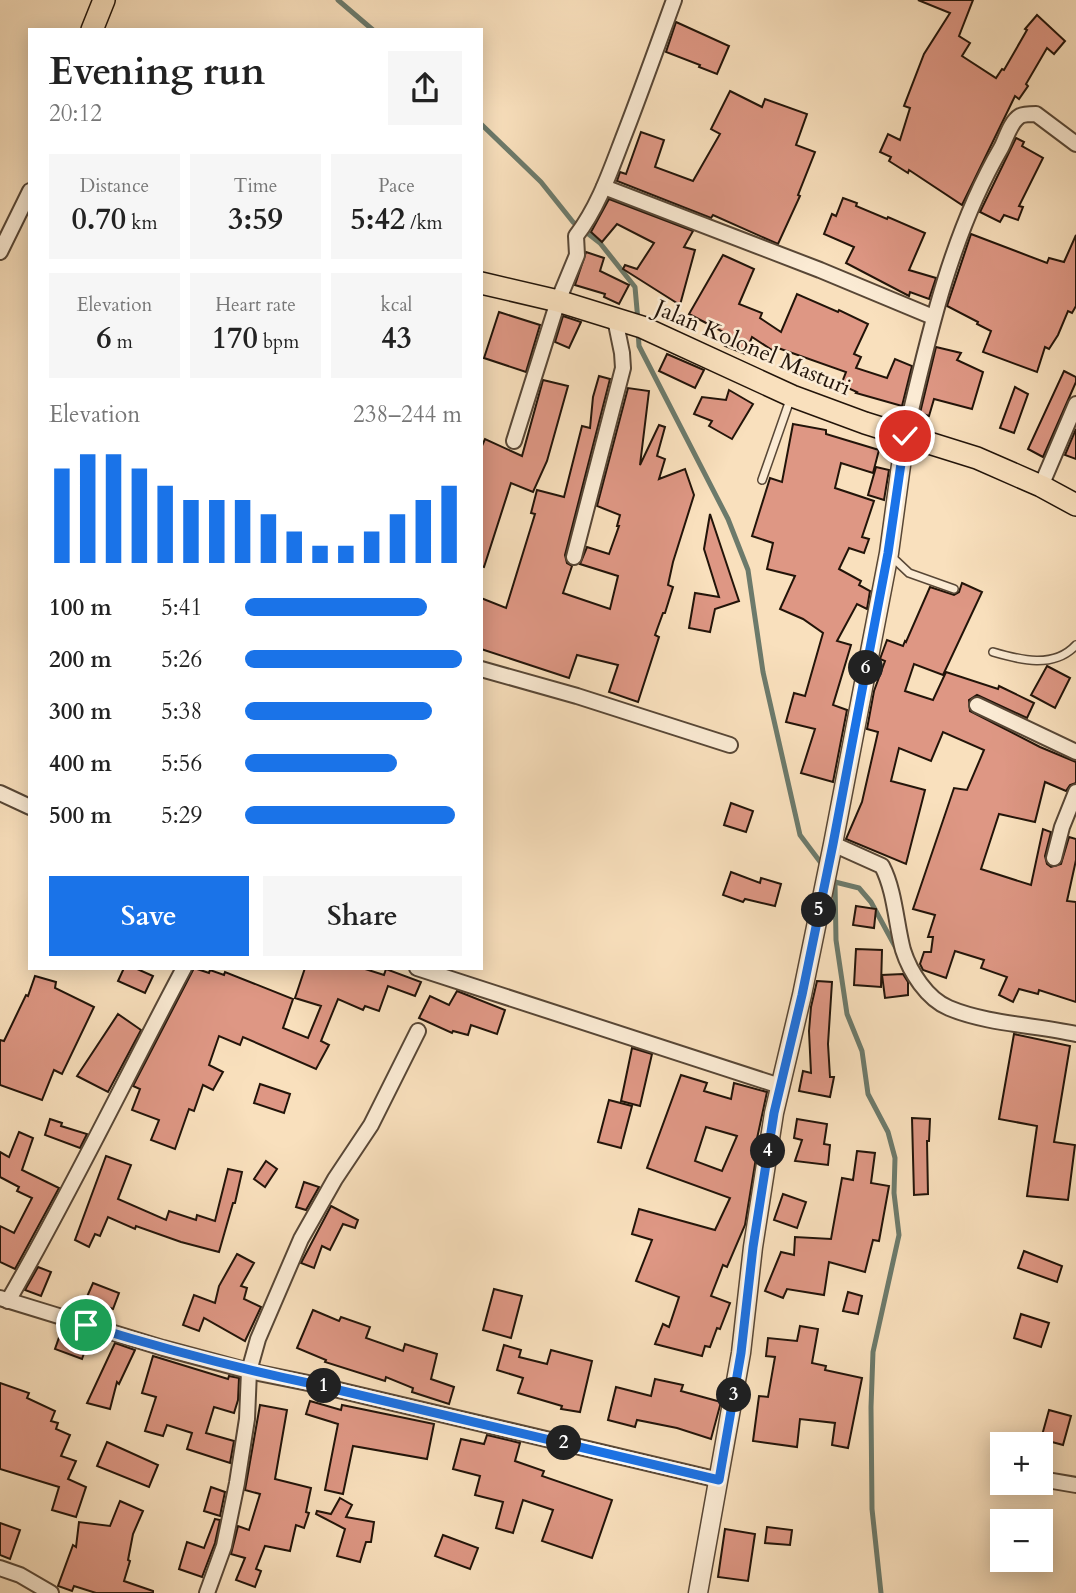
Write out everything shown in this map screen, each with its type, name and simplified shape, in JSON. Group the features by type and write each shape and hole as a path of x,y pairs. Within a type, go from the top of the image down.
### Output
{"main road":[{"path":"93,28 103,0"},
{"name":"Jalan Kolonel Masturi","path":"483,284 558,301 627,323 792,396 977,458 1041,486 1076,505"}],"street":[{"path":"514,441 558,301 577,255 575,238 604,187 674,0"},
{"path":"698,1593 741,1353 769,1140 833,844 888,553 905,436 933,317 968,216 1014,123 1021,116 1035,114 1076,144"},
{"path":"604,187 820,270 933,317"},
{"path":"0,252 28,195"},
{"path":"575,557 622,368 627,323"},
{"path":"1041,486 1076,404"},
{"path":"483,670 577,696 730,745"},
{"path":"977,705 1076,752"},
{"path":"1054,858 1062,827 1076,792"},
{"path":"0,793 28,806"},
{"path":"833,844 882,866 904,954 929,995 947,1007 967,1013 1076,1034"},
{"path":"183,970 116,1095 58,1214 4,1299 163,1348 249,1371 368,1396 719,1480"},
{"path":"423,970 780,1086"},
{"path":"207,1593 224,1546 237,1483 247,1419 249,1371 258,1339 301,1239 370,1125 418,1031"},
{"path":"1053,1481 1076,1485"},
{"path":"0,1567 51,1593"}],"lane":[{"path":"762,480 792,396"},
{"path":"888,553 909,573 954,589"},
{"path":"993,652 1024,661 1042,660 1052,659 1070,651 1076,645"}],"building":[{"path":"918,0 973,0 959,36 970,43 962,56 996,78 1002,69 1004,70 1027,30 1025,29 1037,15 1065,41 1054,54 1047,48 1026,84 1028,86 1019,99 1015,96 962,205 909,170 908,173 889,161 891,157 880,152 888,134 900,140 910,108 904,106 924,54 950,13"},
{"path":"676,22 729,46 717,74 666,52"},
{"path":"730,91 762,107 765,99 807,114 796,145 815,152 798,195 800,196 778,244 713,215 711,218 617,181 620,172 626,174 641,132 664,140 655,167 693,181 720,134 711,129"},
{"path":"1016,138 1024,142 1022,146 1043,158 1019,206 1023,207 1018,220 1004,215 1000,222 980,212"},
{"path":"843,198 857,203 856,206 925,233 909,270 936,278 929,299 910,292 909,296 846,263 854,247 824,234 832,214 836,216"},
{"path":"609,199 693,231 684,247 695,250 680,305 623,269 625,265 637,269 654,243 617,224 602,242 591,232"},
{"path":"971,234 1047,263 1049,258 1064,262 1076,235 1076,306 1072,313 1068,311 1049,349 1045,347 1037,372 983,352 991,331 947,306"},
{"path":"586,252 604,258 600,271 629,285 619,304 604,297 605,294 575,285"},
{"path":"723,255 754,269 739,304 762,313 760,318 781,332 797,294 868,324 854,354 861,357 856,368 887,378 895,359 912,366 902,406 856,393 841,385 846,372 778,348 775,352 752,337 745,354 725,346 729,335 689,314"},
{"path":"499,312 540,325 526,372 484,358"},
{"path":"563,316 581,322 569,348 555,342"},
{"path":"936,347 961,353 957,360 983,372 972,409 934,399 929,416 920,413"},
{"path":"667,354 704,370 695,388 659,371"},
{"path":"1064,371 1076,377 1076,382 1043,457 1028,449"},
{"path":"599,376 610,379 565,555 567,563 572,566 563,593 610,609 618,576 580,564 587,547 609,554 619,526 620,515 597,506 628,388 649,391 640,465 659,425 665,427 657,456 665,459 659,479 685,469 694,495 673,562 668,585 673,587 655,635 659,637 638,702 609,692 618,665 577,655 569,678 483,650 483,599 506,608 535,514 531,513 537,490 564,497 582,426 590,428 593,397"},
{"path":"543,380 568,386 547,461 533,492 511,483 483,567 483,444 485,439 522,456"},
{"path":"1015,387 1028,394 1014,433 1000,428"},
{"path":"729,390 753,404 732,439 709,426 712,421 694,414 702,397 726,400"},
{"path":"793,424 826,430 826,434 879,450 873,473 841,463 835,488 874,501 862,537 869,539 864,553 849,548 839,569 861,581 859,585 870,591 867,609 857,604 837,641 851,645 833,705 847,710 833,782 801,773 815,729 786,722 794,693 805,696 823,633 803,619 780,609 795,576 767,569 773,543 752,536 770,478 782,482"},
{"path":"1076,429 1076,459 1065,455"},
{"path":"876,467 889,470 884,500 868,495"},
{"path":"710,514 739,601 715,609 710,632 689,628 695,593 719,597 704,549"},
{"path":"962,583 982,592 943,675 914,664 905,691 933,700 946,672 998,689 999,686 1034,703 1027,718 977,695 969,700 970,711 1076,762 1076,783 1070,785 1066,791 1045,782 1035,822 999,814 981,869 1031,885 1043,829 1051,832 1045,856 1051,867 1061,864 1069,837 1076,839 1076,860 1067,901 1076,902 1076,1002 1039,990 1038,994 1019,989 1013,1002 999,995 1007,977 981,968 984,960 955,951 946,978 923,970 920,964 924,952 931,952 933,937 928,937 935,915 913,909 954,788 967,790 984,750 943,732 931,761 899,748 891,781 925,790 906,864 846,839 862,802 878,732 867,729 874,691 885,661 880,659 887,640 903,646 930,587 954,595 959,592"},
{"path":"1047,666 1070,678 1055,708 1031,695"},
{"path":"731,803 753,811 746,832 724,825"},
{"path":"731,872 760,883 761,878 781,884 775,906 745,899 743,902 723,895"},
{"path":"856,906 876,909 874,928 853,925"},
{"path":"856,949 882,950 881,987 854,985"},
{"path":"123,970 140,970 153,976 145,993 118,981"},
{"path":"193,970 209,973 210,970 224,975 225,972 293,999 283,1028 308,1038 321,1006 295,998 304,970 368,970 384,975 386,970 389,970 421,982 415,996 388,986 379,1011 365,1006 363,1010 338,999 321,1041 329,1045 316,1069 243,1037 240,1045 219,1036 209,1065 223,1072 213,1090 203,1085 194,1111 189,1109 175,1149 151,1140 159,1120 132,1110 140,1089 133,1086"},
{"path":"903,974 908,982 908,995 885,998 882,975"},
{"path":"35,976 56,982 55,988 94,1007 62,1074 54,1070 42,1100 0,1085 0,1040 4,1041 26,995 28,996"},
{"path":"817,981 832,982 828,1044 830,1077 834,1077 830,1097 799,1091 803,1071 811,1073 809,1031"},
{"path":"457,991 505,1010 497,1034 471,1025 468,1035 453,1031 452,1033 419,1018 430,996 449,1005"},
{"path":"118,1014 141,1030 108,1092 77,1076"},
{"path":"1014,1034 1070,1046 1054,1142 1075,1145 1068,1200 1027,1196 1037,1126 999,1119"},
{"path":"632,1048 652,1054 640,1106 621,1101"},
{"path":"681,1075 707,1083 704,1091 731,1099 734,1083 767,1092 753,1157 756,1158 745,1225 727,1267 723,1265 711,1296 730,1303 720,1329 717,1328 710,1347 705,1346 702,1356 655,1344 663,1324 669,1327 679,1297 636,1281 652,1240 632,1234 639,1209 715,1230 730,1198 647,1168","holes":["706,1127 737,1136 722,1171 695,1161"]},
{"path":"260,1084 290,1094 284,1113 254,1103"},
{"path":"609,1100 632,1106 621,1148 598,1142"},
{"path":"912,1118 930,1119 927,1141 928,1194 914,1195"},
{"path":"50,1119 62,1123 61,1126 87,1134 80,1148 45,1135"},
{"path":"797,1119 827,1124 824,1144 830,1145 828,1165 795,1161 802,1140 794,1138"},
{"path":"19,1132 33,1138 22,1170 59,1188 15,1269 0,1262 0,1226 14,1233 32,1198 17,1191 19,1187 0,1177 0,1152 9,1157"},
{"path":"857,1151 875,1153 871,1183 889,1186 879,1241 873,1240 865,1272 829,1262 824,1295 787,1289 783,1298 765,1291 781,1252 794,1255 795,1237 831,1239 842,1178 853,1180"},
{"path":"106,1156 131,1165 118,1199 166,1220 169,1211 196,1220 197,1215 215,1221 228,1169 242,1172 219,1252 136,1226 135,1229 108,1217 100,1236 95,1234 89,1247 75,1240"},
{"path":"266,1161 277,1169 265,1187 254,1179"},
{"path":"304,1182 319,1187 306,1210 296,1207"},
{"path":"783,1194 806,1202 797,1228 774,1220"},
{"path":"331,1206 358,1220 355,1228 343,1224 330,1250 322,1246 314,1268 301,1263"},
{"path":"1024,1251 1062,1266 1057,1282 1018,1268"},
{"path":"237,1254 254,1263 241,1286 247,1288 244,1299 261,1307 245,1341 204,1318 199,1331 183,1325 194,1295 215,1303 219,1286"},
{"path":"38,1267 51,1272 41,1296 25,1290"},
{"path":"93,1283 119,1293 113,1309 86,1299"},
{"path":"494,1289 522,1296 511,1338 483,1330"},
{"path":"848,1292 862,1296 858,1314 843,1311"},
{"path":"313,1310 339,1321 341,1317 370,1327 366,1338 403,1351 405,1344 437,1354 431,1379 454,1387 449,1404 412,1392 413,1388 386,1377 385,1381 325,1362 326,1360 297,1348"},
{"path":"1021,1314 1049,1323 1041,1347 1014,1338"},
{"path":"800,1326 818,1329 812,1363 826,1366 825,1370 862,1378 848,1448 832,1445 835,1423 800,1419 797,1447 753,1441 759,1396 768,1397 775,1357 766,1356 768,1338 797,1341"},
{"path":"62,1329 89,1339 82,1359 55,1349"},
{"path":"115,1343 135,1350 119,1384 117,1382 110,1409 87,1403"},
{"path":"504,1345 521,1350 519,1357 547,1364 551,1350 592,1361 580,1412 561,1409 562,1406 518,1393 523,1378 497,1370"},
{"path":"153,1356 228,1379 229,1376 239,1378 238,1400 234,1413 214,1407 206,1433 234,1441 230,1463 187,1449 192,1433 167,1425 163,1436 145,1431 156,1397 142,1393"},
{"path":"655,1379 683,1385 681,1391 721,1402 711,1439 677,1428 637,1420 635,1427 608,1420 616,1387 651,1396"},
{"path":"0,1383 29,1393 27,1398 55,1411 51,1421 58,1423 56,1429 70,1435 61,1456 76,1461 68,1479 86,1487 76,1517 52,1510 59,1487 0,1469"},
{"path":"310,1401 341,1410 342,1405 434,1424 427,1459 353,1446 343,1494 325,1490 338,1424 306,1414"},
{"path":"260,1405 287,1410 275,1479 311,1488 306,1512 309,1513 304,1528 296,1525 290,1551 265,1546 256,1569 261,1571 255,1587 236,1580 245,1558 231,1554 238,1526 249,1530 260,1494 245,1490"},
{"path":"1049,1410 1071,1416 1063,1445 1053,1442 1053,1432 1043,1432"},
{"path":"487,1435 520,1443 515,1461 544,1471 542,1476 612,1500 592,1558 542,1541 553,1510 523,1500 513,1533 496,1528 503,1502 475,1495 480,1476 453,1469 461,1439 484,1444"},
{"path":"107,1442 158,1465 149,1487 97,1466"},
{"path":"211,1487 225,1492 220,1516 204,1511"},
{"path":"340,1498 352,1505 346,1517 374,1522 371,1542 366,1542 360,1562 337,1556 345,1529 316,1514 317,1511 331,1514"},
{"path":"120,1501 143,1511 133,1534 130,1561 124,1581 153,1593 96,1593 74,1586 72,1591 58,1586 73,1545 76,1547 79,1522 110,1526"},
{"path":"215,1519 220,1520 215,1543 202,1577 179,1569 187,1542 204,1548"},
{"path":"0,1523 20,1530 10,1559 0,1555"},
{"path":"767,1527 792,1530 790,1545 765,1543"},
{"path":"725,1529 755,1534 748,1581 718,1577"},
{"path":"443,1535 478,1548 470,1569 435,1556"}],"waterway":[{"path":"338,0 371,28"},
{"path":"483,126 541,182 573,222 600,243 635,287 638,321"},
{"path":"638,331 639,346 728,519 748,570 763,672 800,835 824,867"},
{"path":"832,878 835,882 836,940 847,1014 862,1051 868,1094 888,1132 895,1158 894,1193 899,1235 873,1352 871,1407 872,1509 881,1593"},
{"path":"835,882 859,888 871,902 897,950"}],"route":[{"path":"86,1325 249,1371 719,1480 741,1353 753,1247 774,1113 833,844 888,553 905,436"}]}
